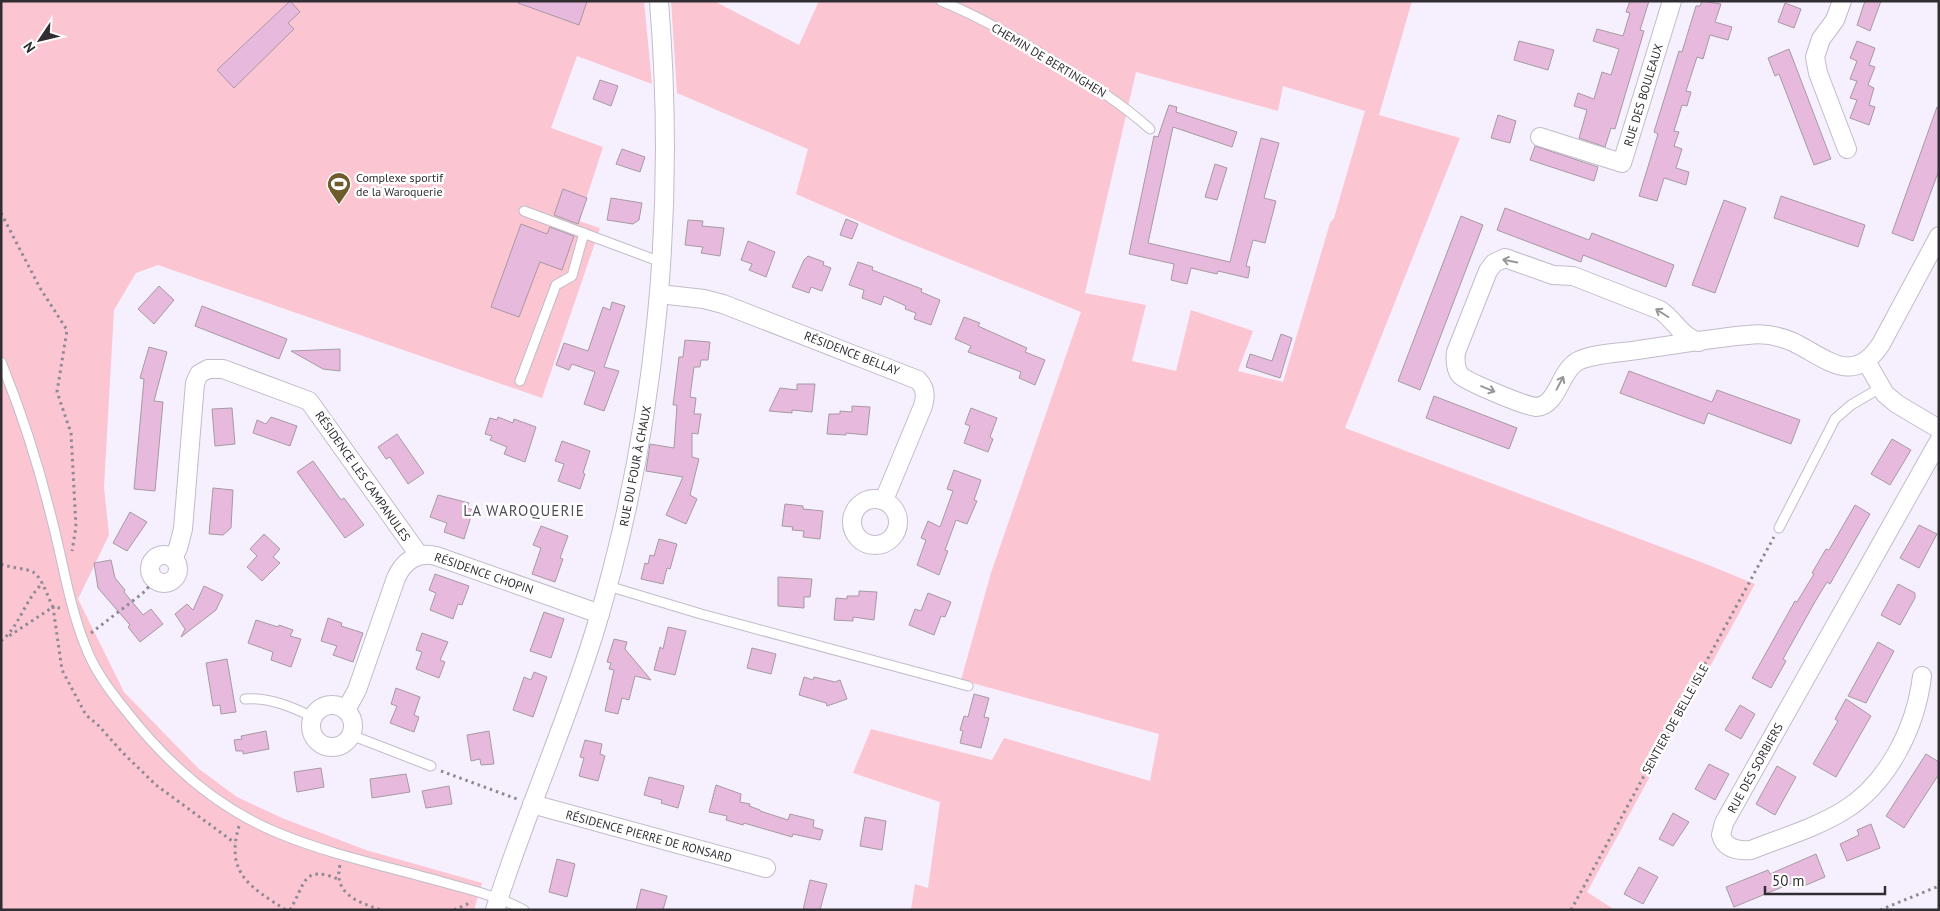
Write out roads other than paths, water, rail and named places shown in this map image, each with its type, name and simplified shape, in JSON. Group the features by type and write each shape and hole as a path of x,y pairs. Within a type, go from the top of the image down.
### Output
{"street":[{"name":"RUE DU FOUR À CHAUX","path":"496,904 590,646 626,515 640,448 650,383 661,262 665,84 660,1"},
{"name":"RUE DES BOULEAUX","path":"1540,136 1622,163 1672,1"},
{"path":"1842,1 1834,20 1821,39 1815,57 1818,73 1847,149"},
{"path":"1699,342 1686,337 1670,318 1660,310 1573,276 1553,275 1505,258 1494,263 1488,271 1456,352 1455,362 1459,374 1469,381 1536,407 1542,407 1550,400 1566,372 1580,360 1699,342 1748,334 1770,336 1794,343 1825,362 1841,367 1854,366 1866,361 1881,344 1939,236"},
{"name":"RÉSIDENCE BELLAY","path":"659,294 704,299 723,304 918,380 922,384 925,394 923,406 884,500"},
{"path":"1866,361 1880,388 1890,399 1939,429"},
{"name":"RÉSIDENCE LES CAMPANULES","path":"155,580 150,572 153,560 163,555 173,558 183,529 195,383 199,374 213,368 223,369 309,401 419,555"},
{"name":"RUE DES SORBIERS","path":"1922,676 1918,703 1900,745 1884,773 1861,798 1834,816 1751,850 1738,850 1726,844 1720,835 1724,823 1939,440"},
{"name":"RÉSIDENCE CHOPIN","path":"346,710 356,690 398,572 405,563 419,555 436,556 600,614"},
{"path":"329,705 338,705 346,710 350,714 353,723 348,740 332,747 323,745 313,734 311,726 313,717 320,708 329,705"},
{"name":"RÉSIDENCE PIERRE DE RONSARD","path":"532,804 766,868"}],"lane":[{"name":"CHEMIN DE BERTINGHEN","path":"941,1 974,16 1038,51 1106,93 1150,129"},
{"path":"524,211 661,262"},
{"path":"520,381 556,285 572,276 584,233"},
{"path":"1,362 39,472 82,639 92,662 107,687 144,733 198,786 243,816 279,833 344,854 475,891 496,904 524,910"},
{"path":"1779,528 1835,419 1851,405 1880,388"},
{"path":"608,586 701,614 968,686"},
{"path":"245,699 257,699 284,704 313,717"},
{"path":"351,735 431,766"}],"place":[{"name":"Complexe sportif de la Waroquerie","path":"339,205"}],"district":[{"name":"LA WAROQUERIE","path":"524,510"}]}
